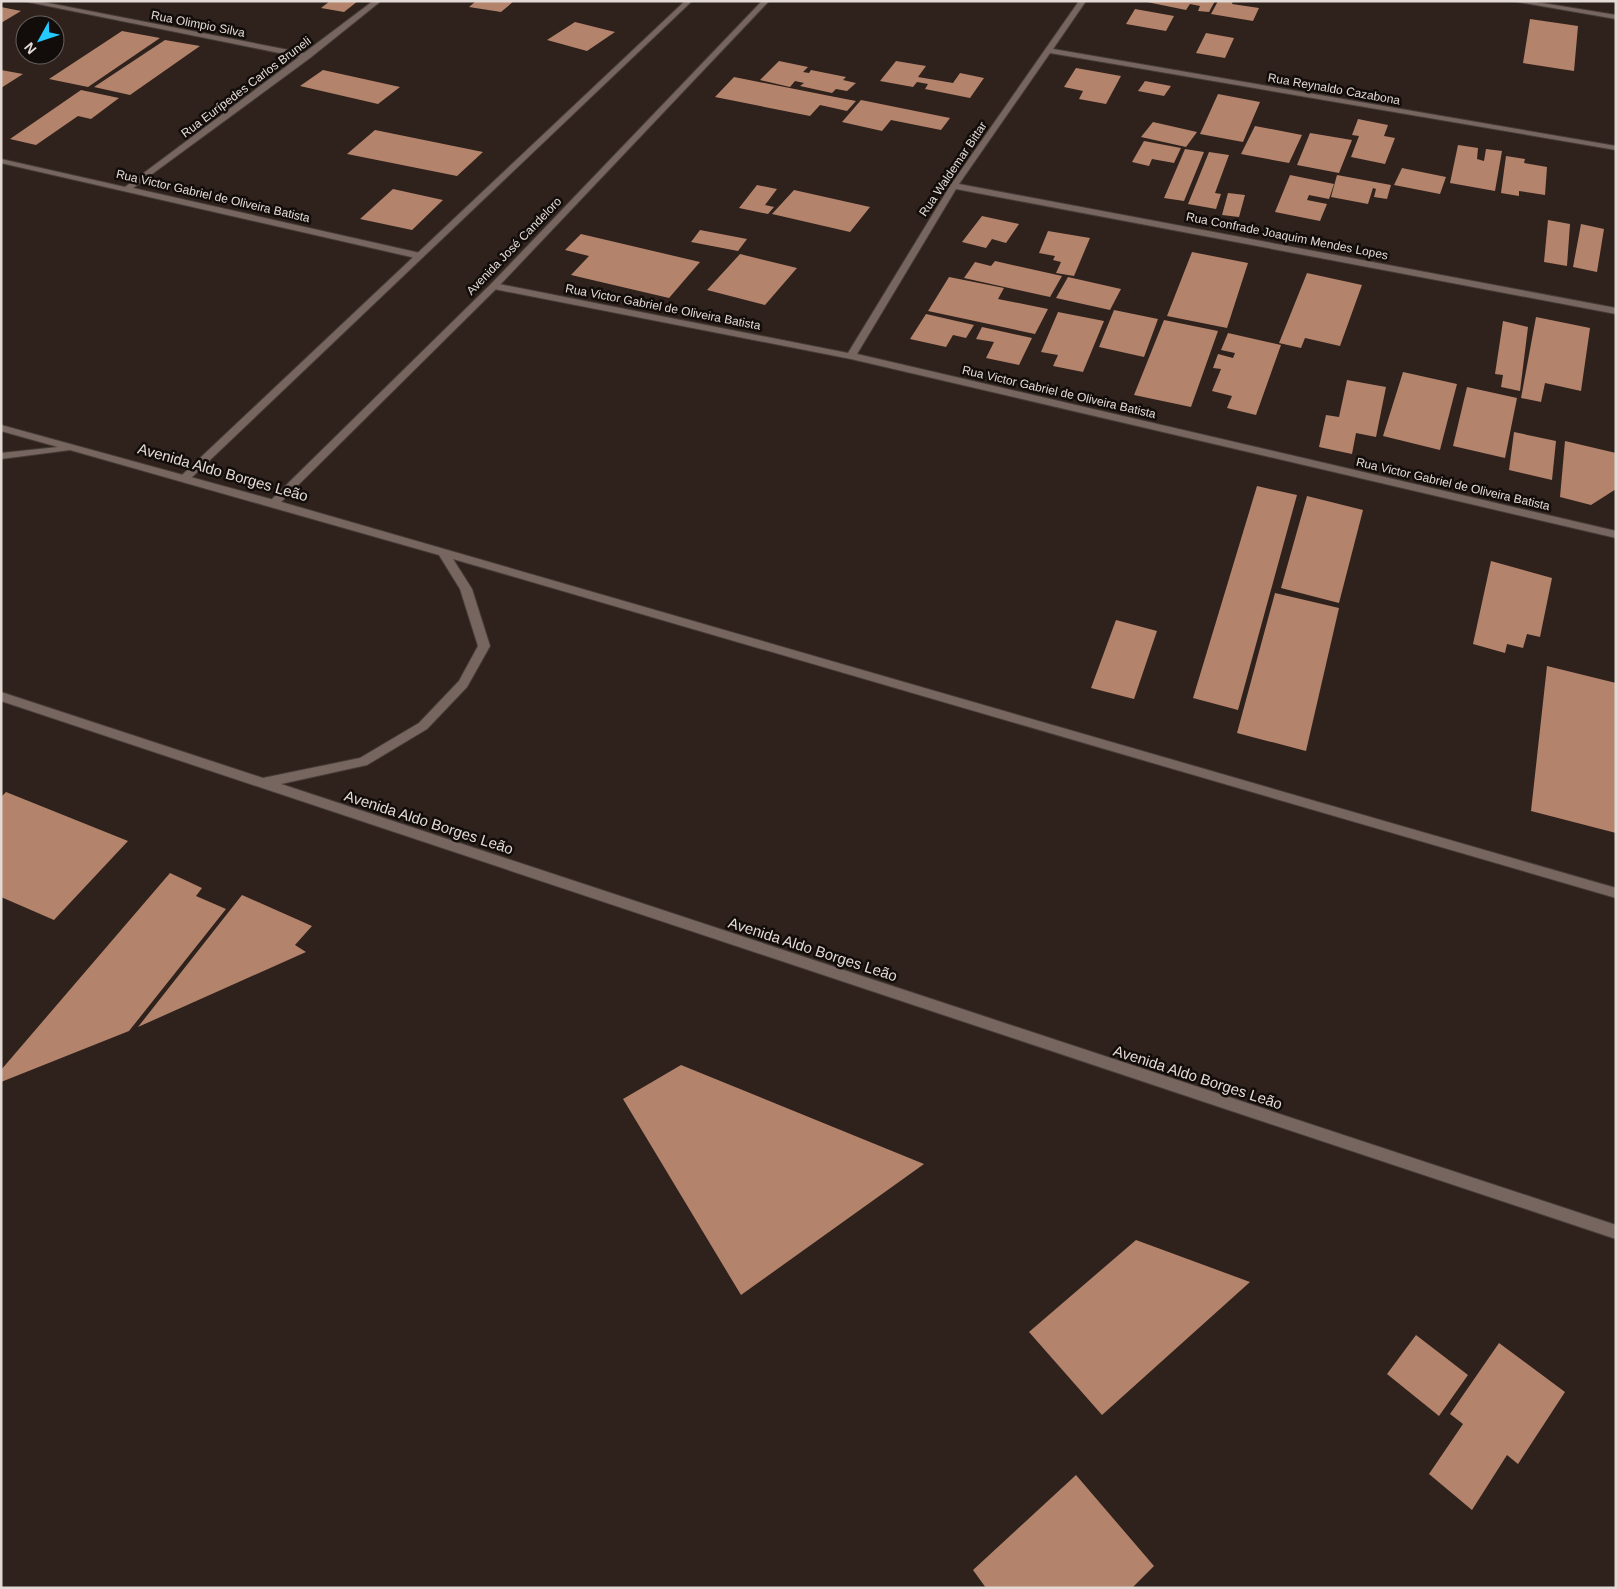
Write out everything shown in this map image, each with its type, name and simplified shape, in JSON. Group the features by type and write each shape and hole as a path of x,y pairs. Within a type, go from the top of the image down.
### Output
{"street":[{"name":"Rua Olimpio Silva","path":"26,1 307,56"},
{"name":"Rua Eurípedes Carlos Bruneli","path":"127,190 378,1"},
{"path":"185,478 689,1"},
{"name":"Avenida José Candeloro","path":"274,503 494,286 766,1"},
{"name":"Rua Waldemar Bittar","path":"851,356 954,186 1083,1"},
{"path":"1515,1 1616,17"},
{"name":"Rua Reynaldo Cazabona","path":"1049,51 1616,148"},
{"name":"Rua Victor Gabriel de Oliveira Batista","path":"1,161 420,256"},
{"name":"Rua Confrade Joaquim Mendes Lopes","path":"954,186 1616,311"},
{"name":"Rua Victor Gabriel de Oliveira Batista","path":"494,286 851,356 1615,534"},
{"name":"Avenida Aldo Borges Leão","path":"1,428 274,503 1616,893"},
{"path":"1,456 73,448"},
{"path":"262,783 363,762 423,726 463,684 484,646 466,589 443,552"},
{"name":"Avenida Aldo Borges Leão","path":"1,696 1616,1232"}],"building":[{"path":"330,1 358,1 344,12 321,8"},
{"path":"476,1 514,1 501,12 469,7"},
{"path":"1142,1 1215,1 1209,12 1198,11 1200,6 1190,4 1186,10"},
{"path":"1218,1 1233,1 1232,4 1259,8 1253,21 1211,14"},
{"path":"1,7 21,11 1,23"},
{"path":"1135,9 1174,16 1166,31 1126,24"},
{"path":"1530,19 1578,26 1574,71 1523,63"},
{"path":"575,22 615,32 587,51 547,40"},
{"path":"122,31 160,38 88,87 49,79"},
{"path":"1206,33 1234,38 1225,58 1196,53"},
{"path":"165,40 200,46 130,95 94,87"},
{"path":"779,61 808,67 803,72 809,73 811,70 846,77 843,80 856,83 847,91 836,89 832,93 800,86 804,83 795,81 790,87 760,80"},
{"path":"896,61 926,66 918,77 953,83 960,73 984,78 970,98 925,89 928,84 917,82 913,87 880,81"},
{"path":"1076,68 1121,76 1106,104 1079,99 1083,91 1064,87"},
{"path":"1,70 23,74 1,88"},
{"path":"323,70 400,87 378,104 300,86"},
{"path":"734,77 856,101 847,111 820,105 810,116 715,97"},
{"path":"1145,81 1171,86 1164,96 1138,91"},
{"path":"81,90 119,98 91,119 78,116 36,145 10,139"},
{"path":"1218,94 1260,102 1243,142 1200,134"},
{"path":"861,100 950,118 941,130 891,120 882,131 842,122"},
{"path":"1358,119 1388,125 1384,136 1395,138 1385,164 1351,157 1359,136 1352,135"},
{"path":"1153,122 1197,132 1186,147 1141,137"},
{"path":"1255,126 1302,135 1289,163 1241,154"},
{"path":"375,130 483,152 457,176 347,154"},
{"path":"1310,133 1352,140 1339,173 1297,165"},
{"path":"1144,141 1181,148 1174,163 1152,159 1149,166 1132,162"},
{"path":"1458,145 1478,148 1477,159 1484,161 1486,149 1502,151 1495,191 1450,183"},
{"path":"1185,149 1204,152 1184,201 1164,198"},
{"path":"1209,152 1229,155 1215,193 1221,194 1216,209 1188,204"},
{"path":"1506,156 1525,159 1524,163 1547,167 1545,195 1519,191 1519,196 1501,193"},
{"path":"1402,168 1446,177 1440,194 1394,185"},
{"path":"1290,175 1334,184 1329,199 1309,195 1307,200 1327,204 1320,221 1275,212"},
{"path":"1337,175 1391,185 1387,199 1374,197 1376,189 1373,188 1368,204 1331,197"},
{"path":"757,185 777,189 765,205 774,207 768,214 739,208"},
{"path":"393,189 443,200 412,230 360,219"},
{"path":"794,190 870,207 850,232 772,214"},
{"path":"1228,193 1245,195 1239,217 1222,215"},
{"path":"982,216 1019,224 1006,243 992,239 986,248 962,242"},
{"path":"1548,220 1570,224 1567,266 1544,262"},
{"path":"1581,224 1604,229 1597,272 1573,267"},
{"path":"700,230 747,239 738,251 691,242"},
{"path":"1048,231 1090,238 1074,276 1056,273 1061,262 1053,260 1055,256 1039,253"},
{"path":"581,234 700,262 669,298 571,275 589,256 565,250"},
{"path":"1192,252 1248,263 1227,328 1167,316"},
{"path":"740,254 797,268 765,305 707,290"},
{"path":"995,261 1062,276 1050,297 964,278 975,262 991,266"},
{"path":"1307,273 1362,285 1340,346 1305,338 1301,348 1279,343"},
{"path":"949,277 1004,288 998,299 1048,309 1035,334 928,311"},
{"path":"1068,277 1121,289 1110,310 1056,298"},
{"path":"1114,310 1158,319 1144,357 1099,347"},
{"path":"1058,312 1104,321 1083,372 1053,366 1058,355 1041,352"},
{"path":"926,314 974,325 966,338 953,335 946,347 910,339"},
{"path":"1536,317 1590,328 1581,391 1545,383 1541,402 1521,398"},
{"path":"1164,320 1218,331 1191,407 1134,395"},
{"path":"1503,321 1528,327 1520,391 1501,387 1503,375 1495,374"},
{"path":"982,327 1032,338 1019,365 986,358 994,342 976,339"},
{"path":"1228,333 1281,345 1256,415 1227,408 1232,396 1212,391 1221,369 1213,368 1218,354 1233,358 1235,353 1221,350"},
{"path":"1403,372 1457,384 1440,450 1383,436"},
{"path":"1347,380 1386,387 1376,437 1356,433 1352,454 1319,447 1326,415 1339,417"},
{"path":"1467,387 1517,398 1505,458 1453,446"},
{"path":"1514,432 1556,441 1552,480 1509,470"},
{"path":"1565,441 1616,453 1616,489 1591,505 1560,497"},
{"path":"1257,486 1297,495 1238,710 1193,698"},
{"path":"1307,496 1363,510 1339,603 1281,588"},
{"path":"1491,561 1552,578 1540,637 1527,634 1523,648 1507,644 1505,653 1473,644"},
{"path":"1275,593 1339,608 1306,751 1237,733"},
{"path":"1116,620 1157,631 1134,699 1091,688"},
{"path":"1547,666 1616,683 1616,833 1531,811"},
{"path":"6,792 128,841 54,920 1,897 1,797"},
{"path":"170,873 202,888 196,896 226,909 129,1031 1,1082 1,1070"},
{"path":"242,895 312,926 295,945 306,952 138,1027"},
{"path":"681,1065 924,1164 741,1295 623,1099"},
{"path":"1136,1240 1250,1282 1102,1415 1029,1332"},
{"path":"1416,1335 1468,1375 1439,1416 1387,1374"},
{"path":"1499,1343 1565,1392 1518,1464 1507,1455 1472,1510 1429,1474 1463,1424 1450,1414"},
{"path":"1076,1475 1154,1566 1132,1588 986,1588 973,1570"}]}
